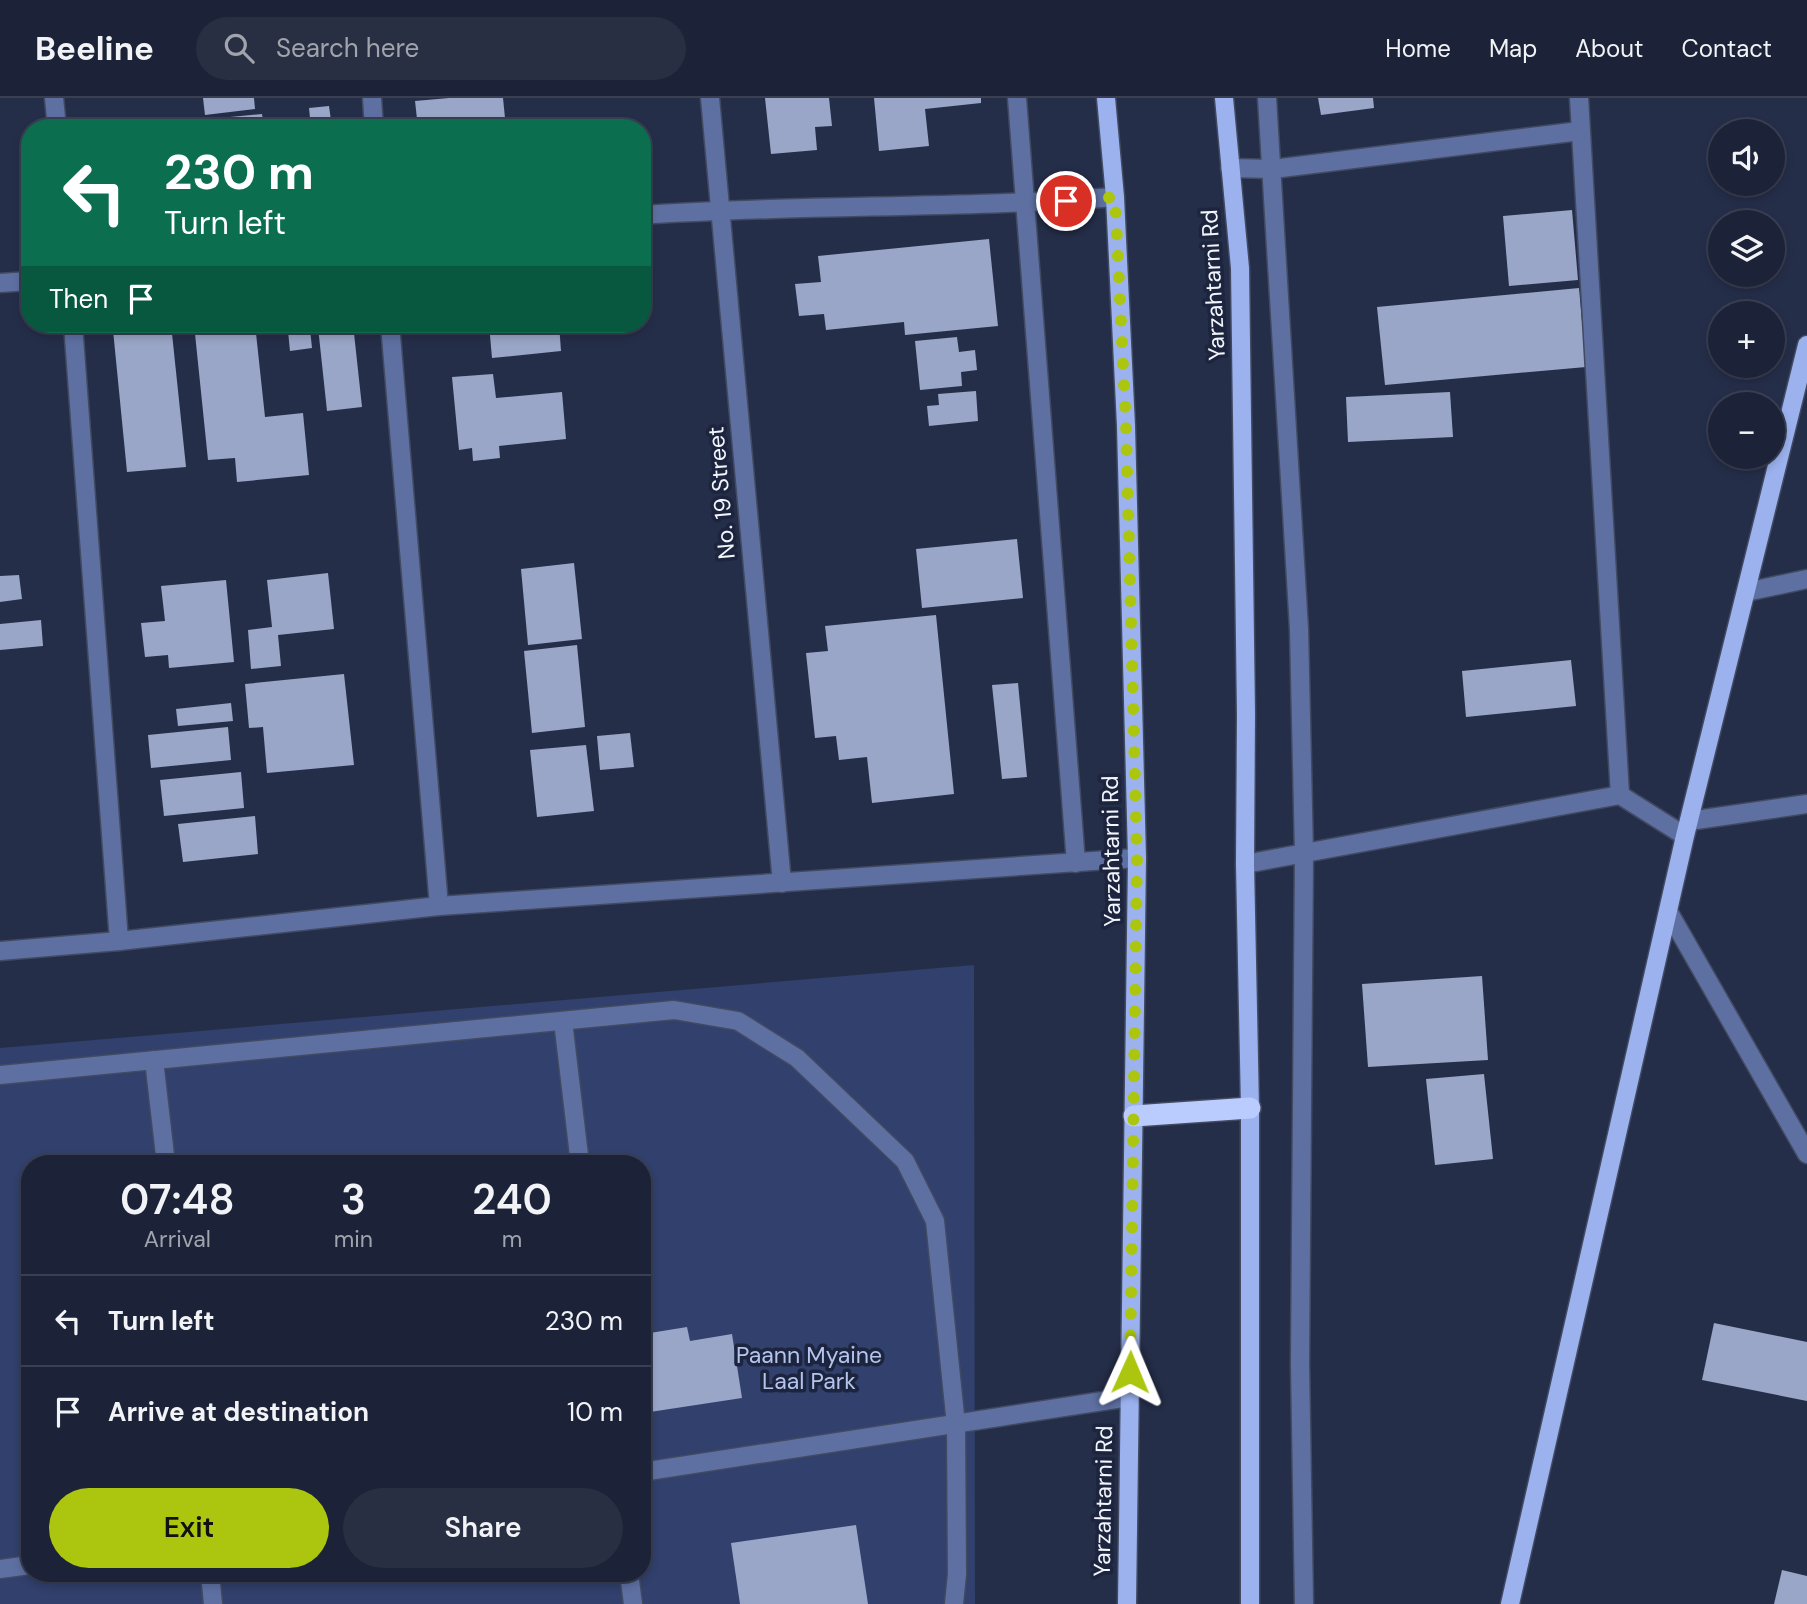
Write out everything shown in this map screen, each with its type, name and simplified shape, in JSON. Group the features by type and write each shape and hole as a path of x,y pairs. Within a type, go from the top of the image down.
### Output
{"highway":[{"path":"1134,1116 1250,1108"}],"main road":[{"name":"Yarzahtarni Rd","path":"1107,98 1115,197 1126,426 1137,858 1127,1604"},
{"name":"Yarzahtarni Rd","path":"1224,98 1240,268 1250,1108 1250,1604"},
{"path":"1510,1604 1687,829 1807,345"}],"street":[{"path":"54,98 56,119"},
{"path":"372,98 373,119"},
{"name":"No. 19 Street","path":"710,98 782,883"},
{"path":"1017,98 1076,863"},
{"path":"1267,98 1299,629 1304,854 1300,1363 1304,1604"},
{"path":"1578,98 1620,795"},
{"path":"1230,167 1273,169 1580,131"},
{"path":"651,214 719,210 1041,203 1115,197"},
{"path":"0,283 21,282"},
{"path":"74,333 119,941"},
{"path":"391,333 439,905"},
{"path":"1745,593 1807,579"},
{"path":"1245,864 1620,795 1687,829 1807,804"},
{"path":"0,951 119,941 439,905 1137,858"},
{"path":"1668,911 1807,1154"},
{"path":"0,1075 674,1010 738,1021 797,1058 905,1161 935,1220 956,1425 957,1574 954,1604"},
{"path":"563,1021 579,1155"},
{"path":"154,1060 165,1155"},
{"path":"651,1471 1129,1397"},
{"path":"0,1569 21,1566"},
{"path":"211,1582 213,1604"},
{"path":"630,1582 633,1604"}],"green space":[{"name":"Paann Myaine Laal Park","path":"974,965 975,1604 0,1604 0,1048"}],"building":[{"path":"203,98 254,98 255,109 205,115"},
{"path":"503,98 505,119 417,119 415,101"},
{"path":"765,98 829,98 832,126 815,127 817,150 771,154"},
{"path":"874,98 981,98 981,103 925,109 929,146 879,151"},
{"path":"1318,98 1373,98 1374,108 1321,115"},
{"path":"329,106 331,119 301,119 310,118 309,108"},
{"path":"262,114 263,119 230,119"},
{"path":"1572,210 1578,280 1509,286 1503,216"},
{"path":"989,239 998,326 905,335 904,322 826,330 824,314 799,316 795,284 821,282 818,256"},
{"path":"1579,288 1586,367 1385,385 1377,307"},
{"path":"113,333 172,333 186,467 127,472"},
{"path":"195,333 256,333 265,417 303,413 309,475 237,482 235,458 208,460"},
{"path":"288,333 310,333 312,348 290,351"},
{"path":"319,333 354,333 362,407 327,411"},
{"path":"490,333 560,333 561,351 492,358"},
{"path":"957,337 959,352 975,350 977,370 961,372 962,386 920,390 915,341"},
{"path":"493,374 496,398 562,392 566,439 499,446 500,458 473,461 472,448 459,450 452,377"},
{"path":"976,391 978,421 929,426 927,406 939,405 938,394"},
{"path":"1450,392 1453,437 1348,442 1346,397"},
{"path":"1017,539 1023,598 922,608 916,549"},
{"path":"574,563 582,639 528,645 521,569"},
{"path":"328,573 334,629 278,635 281,666 251,669 248,630 272,627 267,580"},
{"path":"19,575 22,599 0,602 0,576"},
{"path":"226,580 234,662 169,668 168,655 145,657 141,623 165,621 161,586"},
{"path":"936,615 954,794 872,803 867,757 839,760 836,736 815,738 806,653 828,651 825,626"},
{"path":"41,620 43,646 0,650 0,624"},
{"path":"577,645 585,727 532,733 524,651"},
{"path":"1571,660 1576,706 1466,717 1462,671"},
{"path":"344,674 354,765 267,773 263,727 249,728 245,684"},
{"path":"1018,683 1027,777 1002,779 992,685"},
{"path":"231,703 233,721 178,726 176,709"},
{"path":"228,727 231,760 151,768 148,735"},
{"path":"630,733 634,767 600,770 597,736"},
{"path":"586,745 594,811 537,817 530,750"},
{"path":"241,772 244,808 164,816 160,780"},
{"path":"255,816 258,854 183,862 178,824"},
{"path":"1482,976 1488,1060 1368,1067 1362,984"},
{"path":"1484,1074 1493,1159 1435,1165 1426,1079"},
{"path":"1714,1323 1807,1342 1807,1401 1702,1380"},
{"path":"687,1327 690,1341 732,1334 742,1398 651,1412 651,1333"},
{"path":"856,1525 868,1604 740,1604 731,1543"},
{"path":"1782,1570 1807,1576 1807,1604 1774,1604"}],"route":[{"path":"1066,201 1115,197 1126,426 1137,858 1130,1372"}]}
